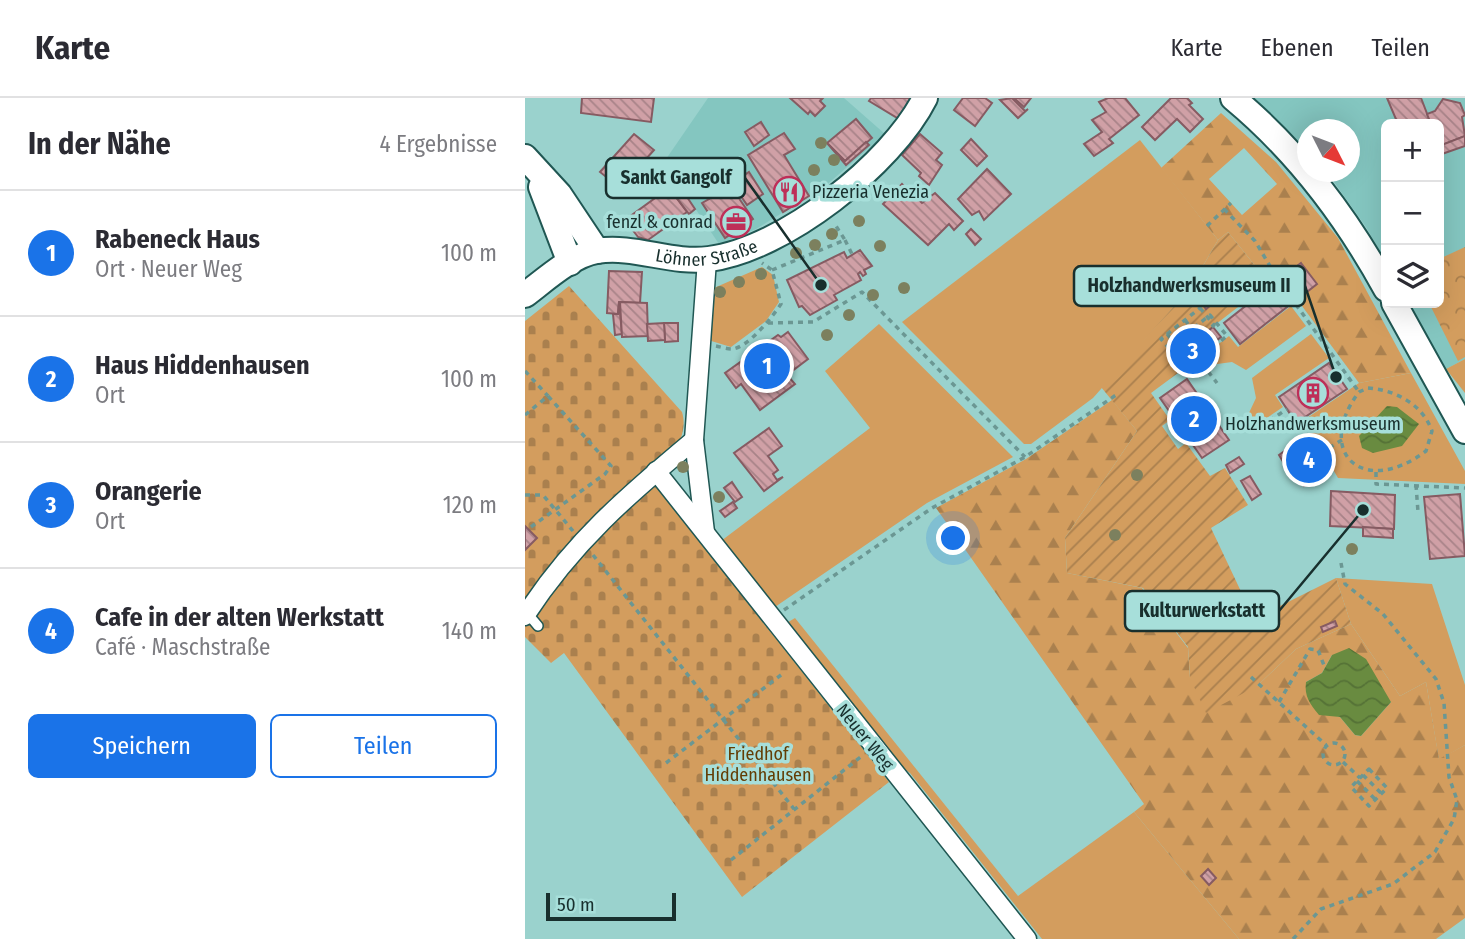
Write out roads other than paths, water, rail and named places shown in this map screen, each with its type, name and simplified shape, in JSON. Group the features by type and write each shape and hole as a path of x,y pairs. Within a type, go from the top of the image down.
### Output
{"street":[{"name":"Löhner Straße","path":"525,295 570,263 597,251 706,260 751,247 823,206 871,168 896,142 925,98"},
{"path":"1233,98 1286,145 1335,204 1381,281"},
{"path":"527,159 559,194 597,251"},
{"path":"527,159 547,199 570,263"},
{"path":"705,534 694,440 706,260"},
{"path":"1397,308 1465,432"},
{"path":"530,618 581,540 694,440"},
{"name":"Neuer Weg","path":"656,471 1027,939"}],"water":[{"path":"1387,406 1397,407 1419,424 1402,446 1373,453 1362,448 1359,436"},
{"path":"1349,648 1366,659 1391,702 1361,736 1355,735 1340,717 1319,715 1306,692 1306,682 1322,673 1332,655"}],"place":[{"name":"Pizzeria Venezia","path":"789,192"},
{"name":"fenzl & conrad","path":"736,222"},
{"name":"Sankt Gangolf","path":"821,285"},
{"name":"Orangerie","path":"1193,351"},
{"name":"Rabeneck Haus","path":"767,366"},
{"name":"Holzhandwerksmuseum II","path":"1336,377"},
{"name":"Holzhandwerksmuseum","path":"1313,393"},
{"name":"Haus Hiddenhausen","path":"1194,419"},
{"name":"Cafe in der alten Werkstatt","path":"1309,460"},
{"name":"Kulturwerkstatt","path":"1363,510"}],"park label":[{"name":"Friedhof Hiddenhausen","path":"758,764"}]}
